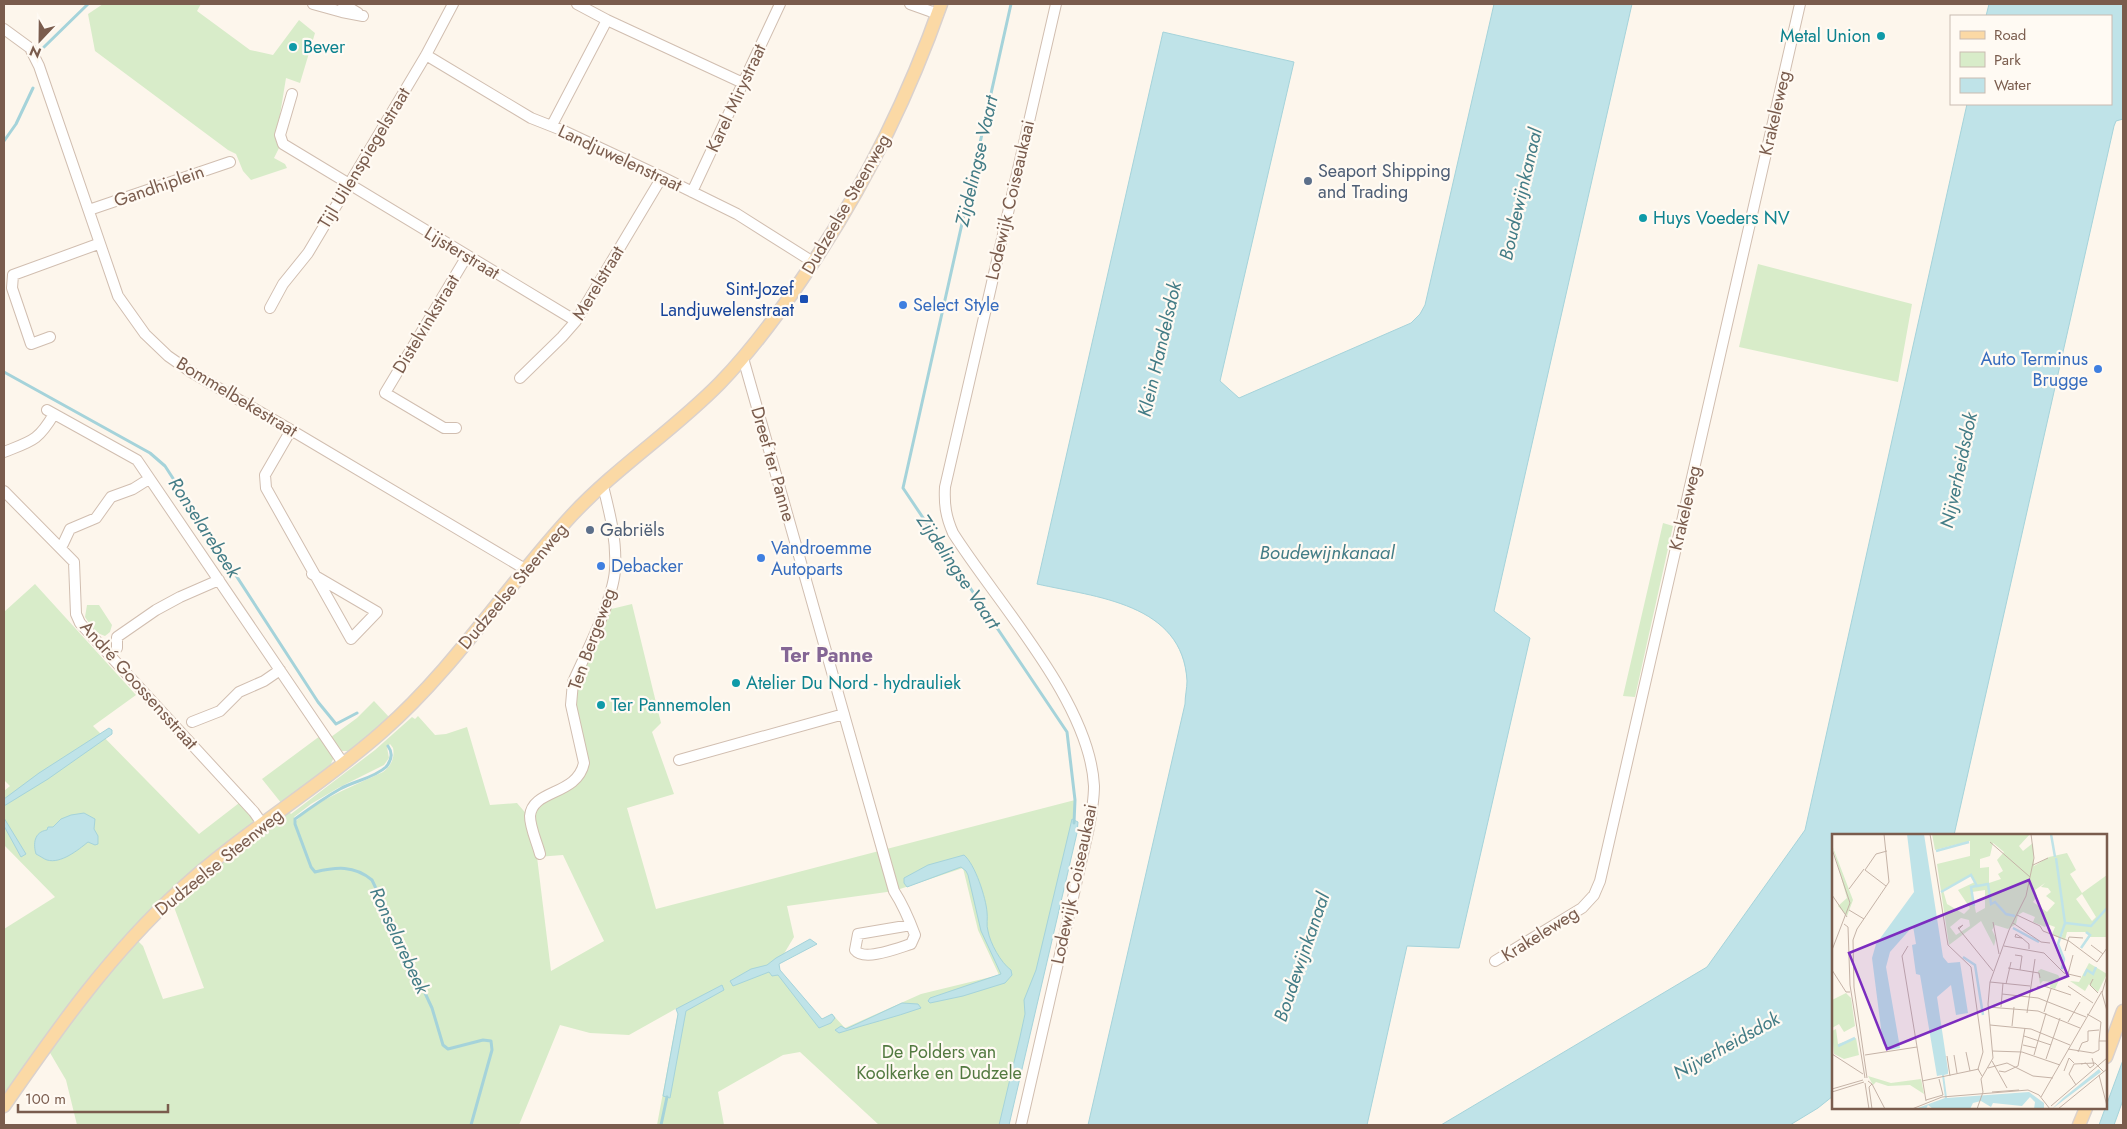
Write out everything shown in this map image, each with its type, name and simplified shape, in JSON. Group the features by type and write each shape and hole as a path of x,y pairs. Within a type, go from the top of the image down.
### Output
{"main road":[{"name":"Dudzeelse Steenweg","path":"4,1106 91,984 133,935 182,888 343,764 384,730 426,690 525,569 575,512 676,424 743,358 760,338 814,262 850,204 882,146 927,45 939,9"},
{"path":"2107,1054 2123,1012"},
{"path":"2079,1125 2086,1109"}],"street":[{"path":"313,4 363,16 343,4"},
{"name":"Tijl Uilenspiegelstraat","path":"270,308 283,284 308,253 426,55 454,4"},
{"path":"577,4 742,83"},
{"name":"Karel Mirystraat","path":"692,192 780,4"},
{"path":"910,4 939,9"},
{"name":"Lodewijk Coiseaukaai","path":"1021,1125 1088,832 1094,787 1087,745 1080,726 1037,653 953,533 946,518 944,504 945,487 1056,4"},
{"name":"Krakeleweg","path":"1495,961 1582,908 1594,895 1600,880 1800,4"},
{"path":"552,125 607,20"},
{"name":"Bommelbekestraat","path":"4,29 30,48 39,66 89,210 98,244 118,296 145,334 168,356 191,372 525,569"},
{"name":"Landjuwelenstraat","path":"426,55 532,118 552,125 737,214 814,262"},
{"path":"292,94 280,136 283,144 348,184"},
{"name":"Gandhiplein","path":"89,210 230,162"},
{"name":"Merelstraat","path":"520,378 576,321 662,177"},
{"name":"Lijsterstraat","path":"348,184 576,321"},
{"path":"50,337 31,344 12,288 13,275 98,244"},
{"name":"Distelvinkstraat","path":"456,428 444,428 385,393 467,256"},
{"name":"Dreef ter Panne","path":"743,358 894,891 904,906 912,925"},
{"path":"4,452 22,446 44,432 50,412 137,460 343,764"},
{"path":"291,430 265,475 266,488 312,574 350,639 377,612 312,574"},
{"path":"63,544 70,529 96,518 111,497 133,489 149,478"},
{"name":"Ten Bergeweg","path":"540,854 532,827 531,808 538,800 576,780 582,771 584,763 570,695 611,590 615,570 615,536 603,486"},
{"name":"André Goossensstraat","path":"4,491 74,562 76,614 80,623 254,812 262,825"},
{"name":"André Goossensstraat","path":"117,648 117,637 156,610 219,580"},
{"name":"André Goossensstraat","path":"192,722 220,711 239,692 264,681 280,670"},
{"path":"679,760 844,714"},
{"path":"912,925 915,935 911,944 866,956 855,950 858,934 912,925"}],"green space":[{"path":"103,4 201,4 197,11 250,50 273,55 299,20 315,33 300,83 286,78 277,133 279,148 274,158 285,164 287,168 251,180 243,171 236,154 95,51 88,14"},
{"path":"1758,264 1912,304 1898,382 1739,347"},
{"path":"1663,523 1673,526 1635,697 1623,696"},
{"name":"De Polders van Koolkerke en Dudzele","path":"35,584 136,695 93,726 199,834 243,800 262,825 285,808 291,814 375,750 412,717 415,719 418,716 435,735 446,734 467,727 490,805 517,803 529,817 531,808 582,771 571,695 603,611 632,604 661,723 652,732 674,794 627,808 656,909 1075,800 1075,819 1005,1125 879,1125 800,1052 783,1055 718,1092 724,1125 657,1125 679,1007 629,1035 590,1033 560,1025 519,1125 77,1125 66,1080 46,1046 4,1106 4,929 55,897 4,845 4,791 10,786 4,780 4,612","holes":["390,744 393,748 393,758 383,772 314,806 295,822 294,817 311,804 384,765 389,758 387,747","563,855 604,941 551,971 537,857","963,868 978,930 999,975 921,994 845,1028 832,1014 822,1019 776,967 794,937 787,906 894,891","171,899 204,988 163,999 143,946 133,936"]},
{"path":"87,605 99,605 112,625 110,632 105,636 95,632 85,617"},
{"path":"374,701 389,717 351,751 342,751 331,737 357,718"},
{"path":"320,736 334,757 330,766 282,804 262,779"}],"water":[{"name":"Boudewijnkanaal","path":"1494,4 1632,4 1494,611 1530,638 1459,948 1407,946 1367,1125 1088,1125 1185,704 1187,681 1182,655 1170,635 1153,619 1132,608 1109,600 1037,584 1163,32 1294,62 1220,381 1239,398 1411,323 1420,314 1425,305"},
{"name":"Nijverheidsdok","path":"1989,4 2123,4 2123,119 2116,121 2114,126 1954,834 1832,834 1832,1097 1790,1125 1441,1125 1707,967 1805,830 1967,105 2112,105 2112,15 1986,15"},
{"path":"109,728 112,730 112,734 48,779 4,806 4,799 39,773"},
{"path":"84,813 95,819 94,829 98,836 98,844 95,845 88,842 69,856 52,861 36,854 35,839 39,833 47,830 48,827 53,827 61,819"},
{"path":"4,818 26,854 21,857 4,826"},
{"path":"1072,819 1078,822 1077,833 1009,1125 999,1125 1025,1014 1024,1000 1036,970"},
{"path":"964,855 976,873 982,890 986,906 987,929 991,941 1000,958 1011,970 1012,975 1005,983 963,996 930,1003 928,1001 930,998 1001,974 981,931 966,871 961,867 907,887 904,883 904,878 928,865"},
{"path":"810,939 817,944 779,964 780,970 822,1019 832,1014 835,1018 831,1023 819,1028 778,975 772,976 769,972 733,986 730,981 751,969 767,965"},
{"path":"722,985 724,990 686,1011 670,1098 663,1096 678,1014 676,1009"},
{"path":"902,1003 918,1004 921,1008 839,1033 835,1030 841,1026 846,1029"},
{"path":"2123,1060 2123,1100 2114,1125 2099,1125 2105,1109 2107,1109 2107,1103"}],"waterway":[{"path":"44,47 88,4"},
{"name":"Zijdelingse Vaart","path":"1011,4 903,488 1067,732 1075,800 1074,823"},
{"path":"4,141 16,124 33,88"},
{"name":"Ronselarebeek","path":"4,372 150,453 165,466 318,702 336,724 357,713"},
{"name":"Ronselarebeek","path":"388,746 391,756 390,762 386,767 376,774 346,786 328,796 295,819 295,824 311,867 315,872 345,868 365,875 372,880 432,1008 443,1045 448,1049 483,1040 491,1041 492,1050 471,1125"},
{"path":"661,1125 667,1097"}],"place":[{"name":"Metal Union","path":"1881,36"},
{"name":"Bever","path":"293,47"},
{"name":"Seaport Shipping and Trading","path":"1308,181"},
{"name":"Huys Voeders NV","path":"1643,218"},
{"name":"Sint-Jozef Landjuwelenstraat","path":"804,299"},
{"name":"Select Style","path":"903,305"},
{"name":"Auto Terminus Brugge","path":"2098,369"},
{"name":"Gabriëls","path":"590,530"},
{"name":"Vandroemme Autoparts","path":"761,558"},
{"name":"Debacker","path":"601,566"},
{"name":"Atelier Du Nord - hydrauliek","path":"736,683"},
{"name":"Ter Pannemolen","path":"601,705"}],"district":[{"name":"Ter Panne","path":"827,655"}],"water label":[{"name":"Klein Handelsdok","path":"1159,349"}]}
